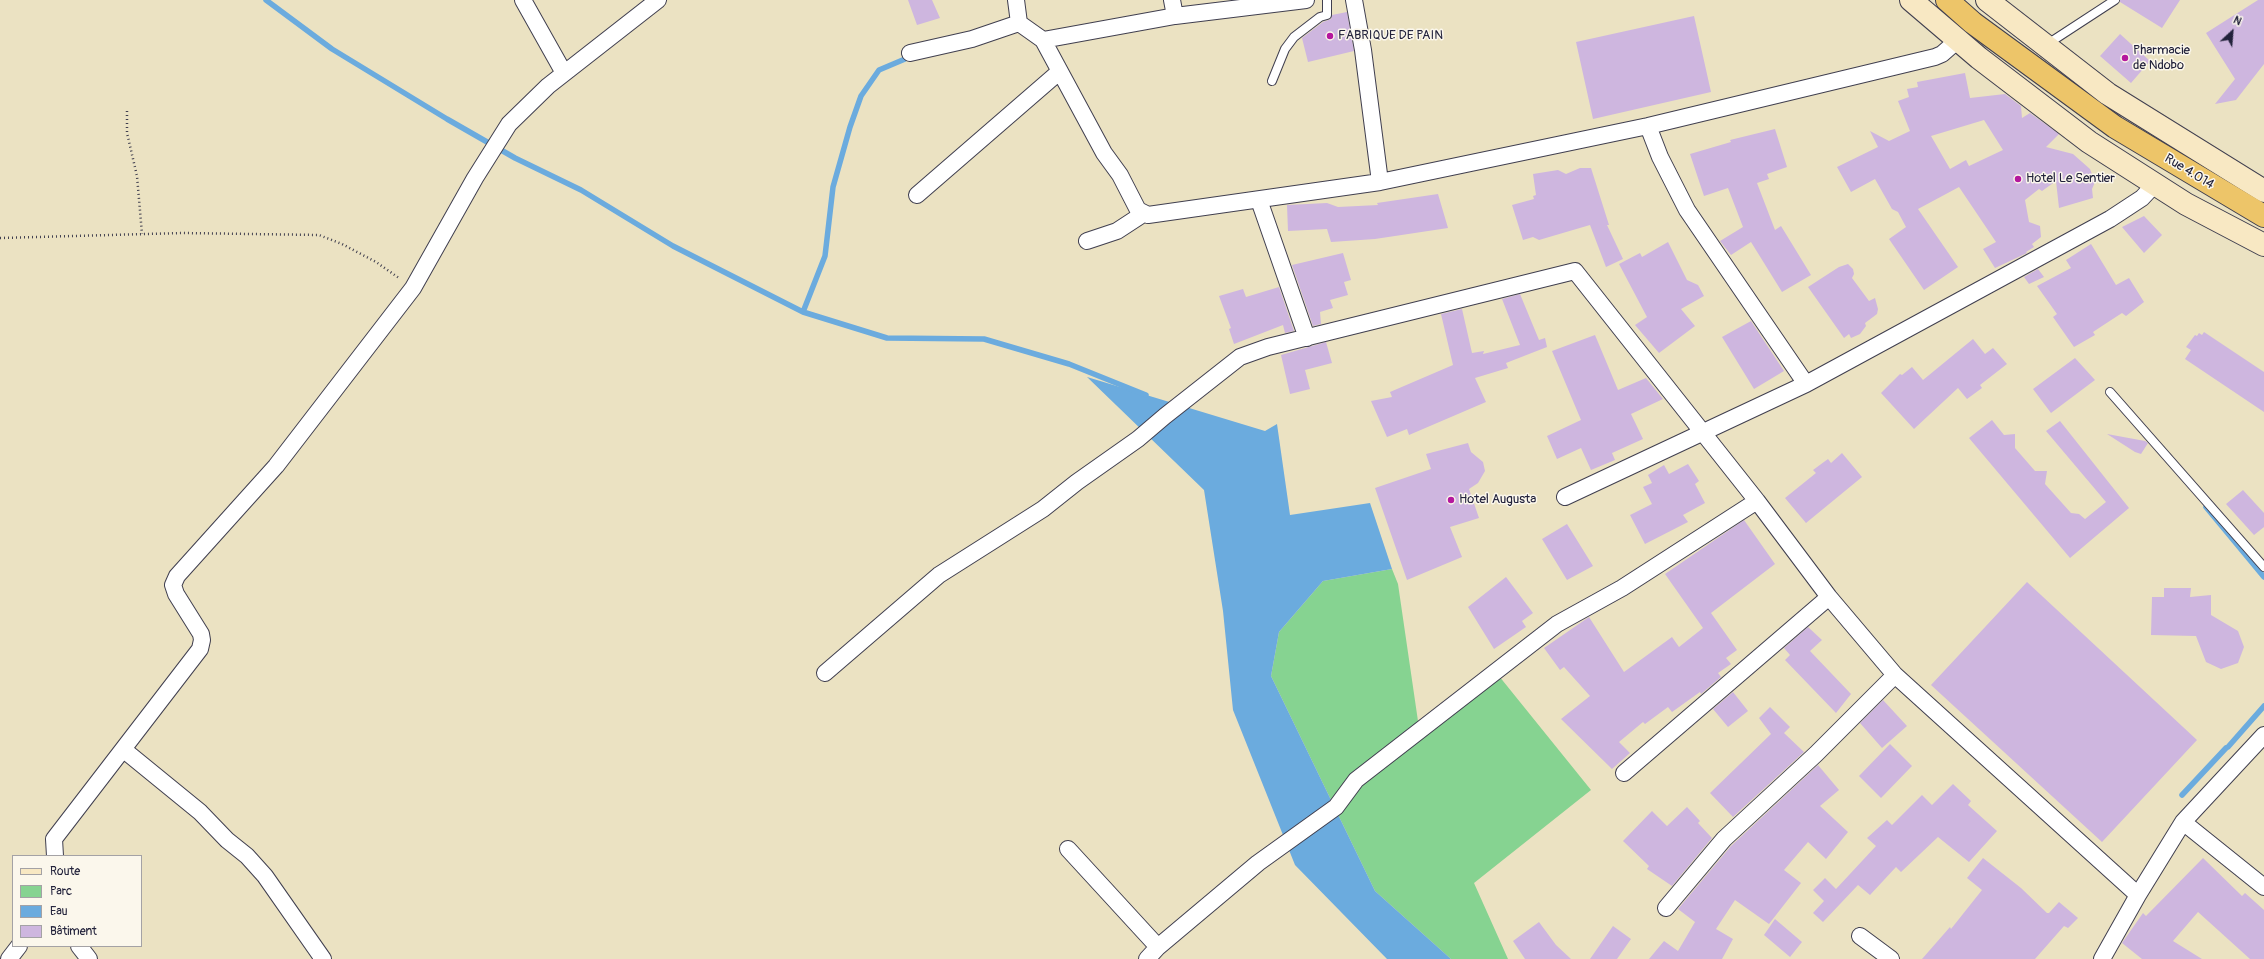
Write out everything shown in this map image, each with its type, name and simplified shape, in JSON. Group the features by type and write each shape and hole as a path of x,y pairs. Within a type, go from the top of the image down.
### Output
{"highway":[{"name":"Rue 4.014","path":"1947,0 1973,23 2115,127 2264,216"}],"main road":[{"path":"1911,0 1958,40 2089,142 2186,204 2264,245"},
{"path":"1987,0 2108,94 2264,191"}],"street":[{"path":"523,0 564,73"},
{"path":"55,855 54,839 124,750 200,649 202,640 201,634 176,594 174,585 177,576 276,466 413,288 475,178 509,124 564,73 658,0"},
{"path":"1016,0 1019,23 1043,40 1104,153 1120,175 1138,210 1143,214 1148,215 1187,211 1380,182 1648,126 1935,57 1942,54 1958,40"},
{"path":"1043,40 1174,8 1306,0"},
{"path":"1354,0 1363,50 1380,182"},
{"path":"910,53 972,40 1019,23"},
{"path":"918,195 1060,72"},
{"path":"1648,126 1660,157 1687,210 1806,384"},
{"path":"1565,497 1806,384 2110,219 2142,198 2155,184"},
{"path":"1259,200 1307,338"},
{"path":"1087,241 1117,232 1143,214"},
{"path":"825,674 939,575 1043,510 1077,482 1138,439 1240,357 1307,338 1575,271 1757,501 1828,597 1895,675 2138,895"},
{"path":"1068,849 1152,953 1258,863 1336,808 1356,780 1557,624 1622,588 1757,501"},
{"path":"1624,774 1828,597"},
{"path":"1666,908 1724,839 1816,754 1895,675"},
{"path":"2102,959 2138,895 2183,822 2264,735"},
{"path":"124,750 200,812 227,840 247,856 264,876 323,959"},
{"path":"2183,822 2264,887"},
{"path":"1860,936 1891,959"},
{"path":"9,959 18,947"},
{"path":"80,947 89,959"}],"lane":[{"path":"1272,81 1285,49 1294,37 1320,17 1327,15 1327,0"},
{"path":"2046,46 2115,0"},
{"path":"2110,392 2264,567"}],"path":[{"path":"127,111 127,133 137,176 142,234"},
{"path":"0,238 142,234 319,235 342,244 376,262 413,288"}],"green space":[{"path":"1392,569 1398,584 1419,728 1499,676 1591,790 1474,883 1508,959 1451,959 1375,891 1271,676 1279,632 1323,581"}],"water":[{"path":"1087,377 1265,431 1277,424 1290,515 1370,503 1392,569 1323,581 1279,632 1271,676 1375,891 1451,959 1387,959 1295,865 1233,710 1223,611 1204,490"}],"building":[{"path":"908,0 932,0 940,18 917,25"},
{"path":"2120,0 2180,0 2162,28 2120,2"},
{"path":"2258,0 2264,0 2264,64 2236,100 2215,104 2235,79 2206,33"},
{"name":"FABRIQUE DE PAIN","path":"1347,12 1354,51 1308,62 1302,38 1323,22 1331,19 1332,15"},
{"path":"1694,16 1711,92 1593,119 1576,42"},
{"name":"Pharmacie de Ndobo","path":"2120,34 2150,61 2131,83 2100,56"},
{"path":"1965,73 1970,98 2005,94 2021,106 2022,118 2030,113 2059,134 2046,147 2073,154 2090,169 2095,182 2092,189 2093,198 2059,208 2056,181 2042,191 2039,189 2025,200 2029,222 2040,226 2041,237 2032,244 2034,247 2026,252 2027,253 1995,268 1983,249 1996,242 1959,187 1918,209 1958,267 1924,290 1889,239 1906,227 1898,212 1892,209 1875,179 1851,192 1837,167 1878,147 1870,131 1889,141 1910,131 1898,101 1909,97 1907,89 1918,87 1917,82","holes":["1984,120 2003,150 1969,166 1966,160 1950,169 1931,136"]},
{"path":"1775,129 1787,167 1767,174 1769,179 1757,183 1775,230 1781,226 1811,275 1782,292 1751,242 1731,255 1720,241 1743,227 1728,188 1704,196 1690,154 1731,142 1730,140"},
{"path":"1580,168 1591,168 1609,225 1607,225 1623,259 1606,267 1590,225 1539,240 1533,237 1523,240 1512,205 1534,199 1533,196 1536,195 1533,174 1558,170 1566,174"},
{"path":"1438,194 1448,228 1375,239 1331,242 1327,229 1288,231 1287,205 1327,203 1338,207 1378,205 1377,203"},
{"path":"2144,216 2162,235 2144,253 2122,227"},
{"path":"1668,242 1687,280 1698,285 1704,296 1681,309 1695,326 1659,353 1635,325 1647,317 1619,264 1640,253 1642,257"},
{"path":"2091,244 2116,285 2129,278 2144,302 2126,316 2122,313 2093,332 2095,335 2074,347 2053,317 2057,314 2037,286 2071,268 2066,260"},
{"path":"1343,253 1351,280 1344,282 1348,295 1330,300 1333,308 1320,312 1321,324 1313,326 1292,265"},
{"path":"1848,264 1853,269 1854,274 1852,278 1869,301 1875,298 1878,309 1877,314 1865,323 1866,326 1860,334 1851,338 1849,334 1844,338 1808,287 1839,267"},
{"path":"2038,269 2044,277 2029,284 2024,277"},
{"path":"1279,287 1294,331 1285,333 1283,325 1234,344 1229,329 1231,328 1219,296 1243,289 1246,297"},
{"path":"1520,294 1539,340 1545,338 1547,347 1506,363 1508,368 1475,378 1486,402 1409,435 1407,429 1387,437 1371,401 1392,397 1390,392 1453,365 1441,314 1462,309 1472,353 1484,351 1483,354 1520,345 1502,299"},
{"path":"1751,321 1784,371 1754,389 1722,337"},
{"path":"2204,332 2264,372 2264,412 2185,359 2191,350 2186,347 2195,335 2197,336 2199,333 2202,335"},
{"path":"1595,335 1618,390 1646,378 1663,399 1631,414 1643,439 1612,453 1615,460 1591,470 1581,448 1557,459 1547,436 1581,420 1552,351"},
{"path":"1973,339 1985,354 1993,348 2007,364 1980,385 1982,388 1967,399 1958,388 1914,429 1881,393 1900,374 1902,375 1912,367 1923,380"},
{"path":"1326,342 1332,363 1305,370 1310,389 1290,394 1281,355"},
{"path":"2075,358 2095,380 2051,413 2033,389"},
{"path":"1992,420 2004,435 2015,434 2015,448 2035,471 2047,471 2045,484 2071,513 2079,514 2085,519 2106,502 2046,431 2060,421 2129,508 2070,558 1969,438"},
{"path":"2107,434 2145,441 2148,443 2141,454 2135,452"},
{"path":"1468,443 1471,452 1483,462 1485,471 1478,483 1469,489 1479,518 1450,527 1462,557 1407,580 1375,488 1431,469 1426,454"},
{"path":"1842,453 1862,477 1806,523 1785,498 1816,473 1813,470 1828,459 1831,463"},
{"path":"1688,464 1699,481 1695,484 1705,503 1683,515 1688,522 1645,544 1630,515 1652,504 1643,487 1652,483 1648,475 1664,465 1669,474"},
{"path":"2243,490 2264,513 2264,527 2254,535 2226,504"},
{"path":"1744,520 1775,564 1711,613 1737,650 1726,658 1731,664 1718,673 1721,677 1701,694 1700,692 1672,712 1668,707 1645,724 1643,722 1619,742 1630,753 1612,769 1561,719 1590,696 1564,667 1560,670 1544,648 1589,617 1624,672 1672,637 1679,647 1703,628 1665,574"},
{"path":"1567,524 1593,566 1567,580 1542,539"},
{"path":"1506,577 1533,613 1522,621 1526,627 1494,649 1468,607"},
{"path":"2027,582 2197,740 2102,842 1931,685"},
{"path":"2164,588 2191,588 2190,597 2211,595 2211,615 2238,631 2244,647 2238,663 2221,669 2206,662 2196,636 2151,635 2152,597 2164,597"},
{"path":"1808,627 1822,640 1810,651 1851,694 1836,713 1785,660 1790,655 1784,648"},
{"path":"1733,692 1748,711 1728,727 1713,709"},
{"path":"1883,700 1907,726 1882,748 1860,723"},
{"path":"1770,707 1790,727 1784,733 1804,752 1733,817 1710,793 1771,734 1759,718"},
{"path":"1890,744 1912,766 1881,798 1859,776"},
{"path":"1818,765 1839,790 1820,806 1848,832 1826,859 1808,842 1784,870 1801,883 1769,924 1735,900 1716,929 1733,939 1722,959 1649,959 1664,941 1678,951 1695,922 1678,909 1731,846"},
{"path":"1953,784 1971,801 1968,805 1997,831 1969,862 1938,837 1901,872 1896,867 1870,895 1858,885 1823,922 1813,913 1824,901 1813,890 1825,878 1836,889 1876,846 1867,838 1887,820 1892,825 1922,795 1932,805"},
{"path":"1687,807 1700,821 1698,823 1712,838 1672,886 1647,869 1649,866 1623,841 1652,811 1667,826"},
{"path":"1983,858 2021,888 2047,913 2049,913 2059,902 2078,918 2068,928 2064,926 2035,959 1922,959 1950,927 1951,929 1982,890 1967,878"},
{"path":"2203,858 2242,896 2245,893 2264,910 2264,959 2250,959 2198,912 2173,941 2202,959 2142,959 2122,943 2143,913 2146,916"},
{"path":"1775,919 1802,942 1790,957 1764,935"},
{"path":"1539,922 1556,945 1571,959 1525,959 1513,941"},
{"path":"1613,926 1631,939 1617,959 1590,959"}],"waterway":[{"path":"266,0 332,49 447,119 515,158 581,190 673,246 803,312 887,338 984,339 1069,364 1146,395"},
{"path":"803,312 825,256 833,187 850,127 861,96 879,70 905,59"},
{"path":"2206,507 2264,577"},
{"path":"2228,747 2264,706"},
{"path":"2182,795 2226,748"}],"place":[{"name":"FABRIQUE DE PAIN","path":"1330,36"},
{"name":"Pharmacie de Ndobo","path":"2125,58"},
{"name":"Hotel Le Sentier","path":"2018,179"},
{"name":"Hotel Augusta","path":"1451,500"}]}
